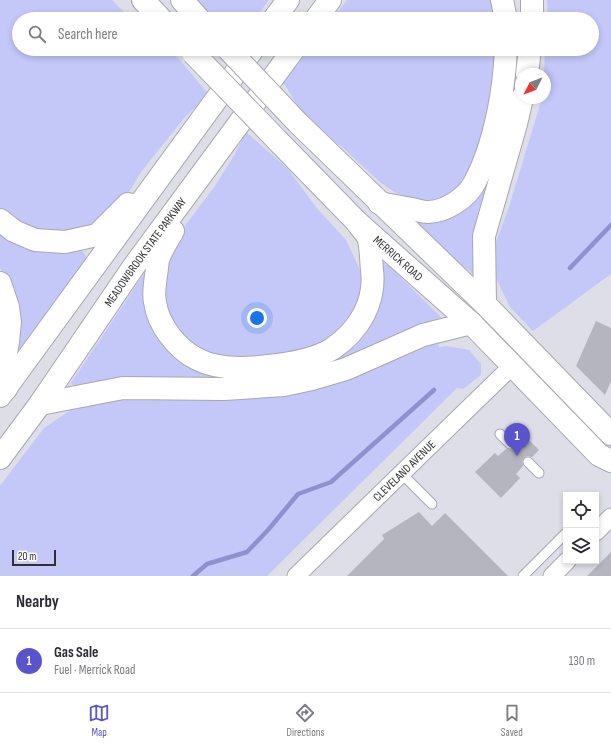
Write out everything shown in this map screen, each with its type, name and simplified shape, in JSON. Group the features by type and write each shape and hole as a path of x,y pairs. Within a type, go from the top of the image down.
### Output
{"main road":[{"path":"143,0 154,12"},
{"path":"182,0 193,12"},
{"path":"279,12 288,0"},
{"path":"321,12 330,0"},
{"path":"502,0 505,12"},
{"path":"532,0 532,12"},
{"name":"MERRICK ROAD","path":"197,56 357,222 470,323 599,455 611,461"},
{"path":"235,56 298,123 485,304 611,434"},
{"path":"3,393 171,164 248,56"},
{"name":"MEADOWBROOK STATE PARKWAY","path":"0,458 40,404 134,266 289,56"},
{"path":"379,203 427,212 442,209 462,198 475,183 490,144 501,99 506,56"},
{"path":"528,68 529,56"},
{"path":"485,304 484,236 521,104"},
{"path":"0,220 14,231 35,240 65,242 96,234 171,164"},
{"path":"197,181 158,260 154,290 155,304 160,321 168,334 183,350 197,359 221,367 252,368 282,364 316,356 331,349 351,333 361,321 370,302 373,278 368,237 357,222"},
{"path":"0,283 8,307 10,322 5,358 3,393"},
{"path":"40,404 123,388 224,389 284,385 346,369 423,335 470,323"}],"street":[{"name":"CLEVELAND AVENUE","path":"296,576 512,366"},
{"path":"599,529 611,517"},
{"path":"552,576 564,564"}],"lane":[{"path":"500,434 510,444"},
{"path":"528,462 539,473"},
{"path":"401,473 432,504"},
{"path":"522,576 563,536"}],"shaded area":[{"path":"0,0 112,0 124,12 12,12 12,56 176,56 209,95 185,117 141,172 119,209 100,225 70,235 24,231 0,212"},
{"path":"192,0 269,0 260,12 203,12"},
{"path":"347,0 492,0 495,12 338,12"},
{"path":"547,0 611,0 611,274 533,331 510,307 495,276 494,247 509,207 540,104 551,104 551,68 544,68 545,56 599,56 599,12 548,12"},
{"path":"304,56 494,56 488,115 474,168 463,188 436,200 420,201 396,193 381,183 342,147 321,132 302,113 285,85 278,80 298,64"},
{"path":"511,56 521,56 520,68 515,68 514,102 502,154 474,257 473,274 412,225 415,218 467,201"},
{"path":"246,132 288,169 315,206 346,240 362,274 364,292 348,328 316,349 220,362 186,347 162,315 158,291 178,235 215,186 235,154"},
{"path":"0,230 81,249 87,258 15,361 3,274 0,268"},
{"path":"153,260 146,297 207,373 340,352 379,265 384,263 390,267 443,319 310,373 77,391 71,383"},
{"path":"437,340 439,347 446,346 469,350 481,364 481,375 463,389 457,388 267,576 0,576 0,486 44,428 75,407 111,398 288,393 351,379 398,356"}],"building":[{"path":"596,321 611,328 611,381 605,395 576,366"},
{"path":"522,433 539,450 532,457 527,456 524,458 522,461 523,466 516,474 520,478 501,498 475,472 495,453 498,456 506,449 511,450 514,448 516,445 515,440"},
{"path":"419,512 432,526 445,513 508,576 347,576 384,539 382,535"},
{"path":"611,552 611,576 587,576"}],"waterway":[{"path":"570,268 611,225"},
{"path":"193,576 207,564 247,552 268,530 298,494 331,482 434,390"}],"place":[{"name":"Gas Sale","path":"517,456"}]}
